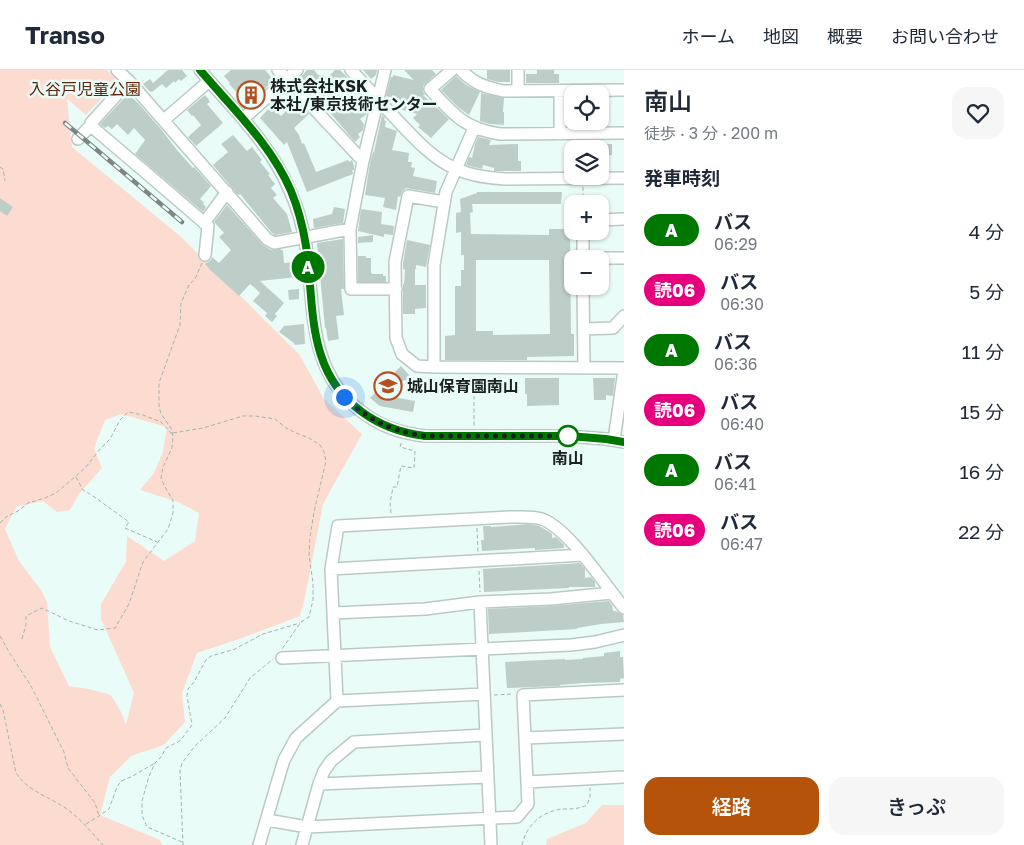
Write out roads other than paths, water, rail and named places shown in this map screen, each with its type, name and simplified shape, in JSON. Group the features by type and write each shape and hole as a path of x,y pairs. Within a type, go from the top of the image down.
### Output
{"street":[{"path":"117,70 164,120 271,242 350,229"},
{"path":"200,70 243,119 271,155 282,173 297,208 304,238 318,348 335,385 354,407 374,421 409,434 425,436 569,436 619,441 624,369 584,367 434,368 417,366 402,354 396,338 396,262 408,196 444,202"},
{"path":"278,70 363,161"},
{"path":"243,119 297,70"},
{"path":"351,70 423,146 436,158 456,169 474,175 505,179 624,178"},
{"path":"385,70 363,161 350,229 351,290 396,289"},
{"path":"452,70 430,89 449,110 474,128 500,134 624,133"},
{"path":"461,70 472,80 486,88 503,92 624,90"},
{"path":"518,70 518,91"},
{"path":"78,139 129,81"},
{"path":"164,120 209,81"},
{"path":"560,91 560,134"},
{"path":"91,125 93,129 208,226 205,256"},
{"path":"434,368 434,264 444,202 446,192 474,128"},
{"path":"204,223 227,192"},
{"path":"609,220 624,219"},
{"path":"609,258 624,258"},
{"path":"583,295 584,367"},
{"path":"584,329 613,328 624,316"},
{"path":"336,701 331,569 338,526 520,517 541,519 560,530 583,555 624,608"},
{"path":"331,569 583,555"},
{"path":"333,613 425,608 480,602 551,599 612,593"},
{"path":"480,602 491,845"},
{"path":"280,655 335,656 571,645 595,642 624,635"},
{"path":"267,820 307,828 517,817 528,804 523,695 624,690"},
{"path":"259,845 282,767 296,738 336,701 484,694"},
{"path":"525,738 624,734"},
{"path":"302,845 324,771 331,761 354,742 486,736"},
{"path":"319,784 488,777"},
{"path":"527,782 624,777"}],"railway":[{"path":"65,123 182,222"}],"place":[{"name":"株式会社KSK 本社/東京技術センター","path":"251,95"},
{"name":"城山保育園南山","path":"388,386"},
{"name":"南山","path":"568,436"}],"park label":[{"name":"入谷戸児童公園","path":"85,89"}]}
